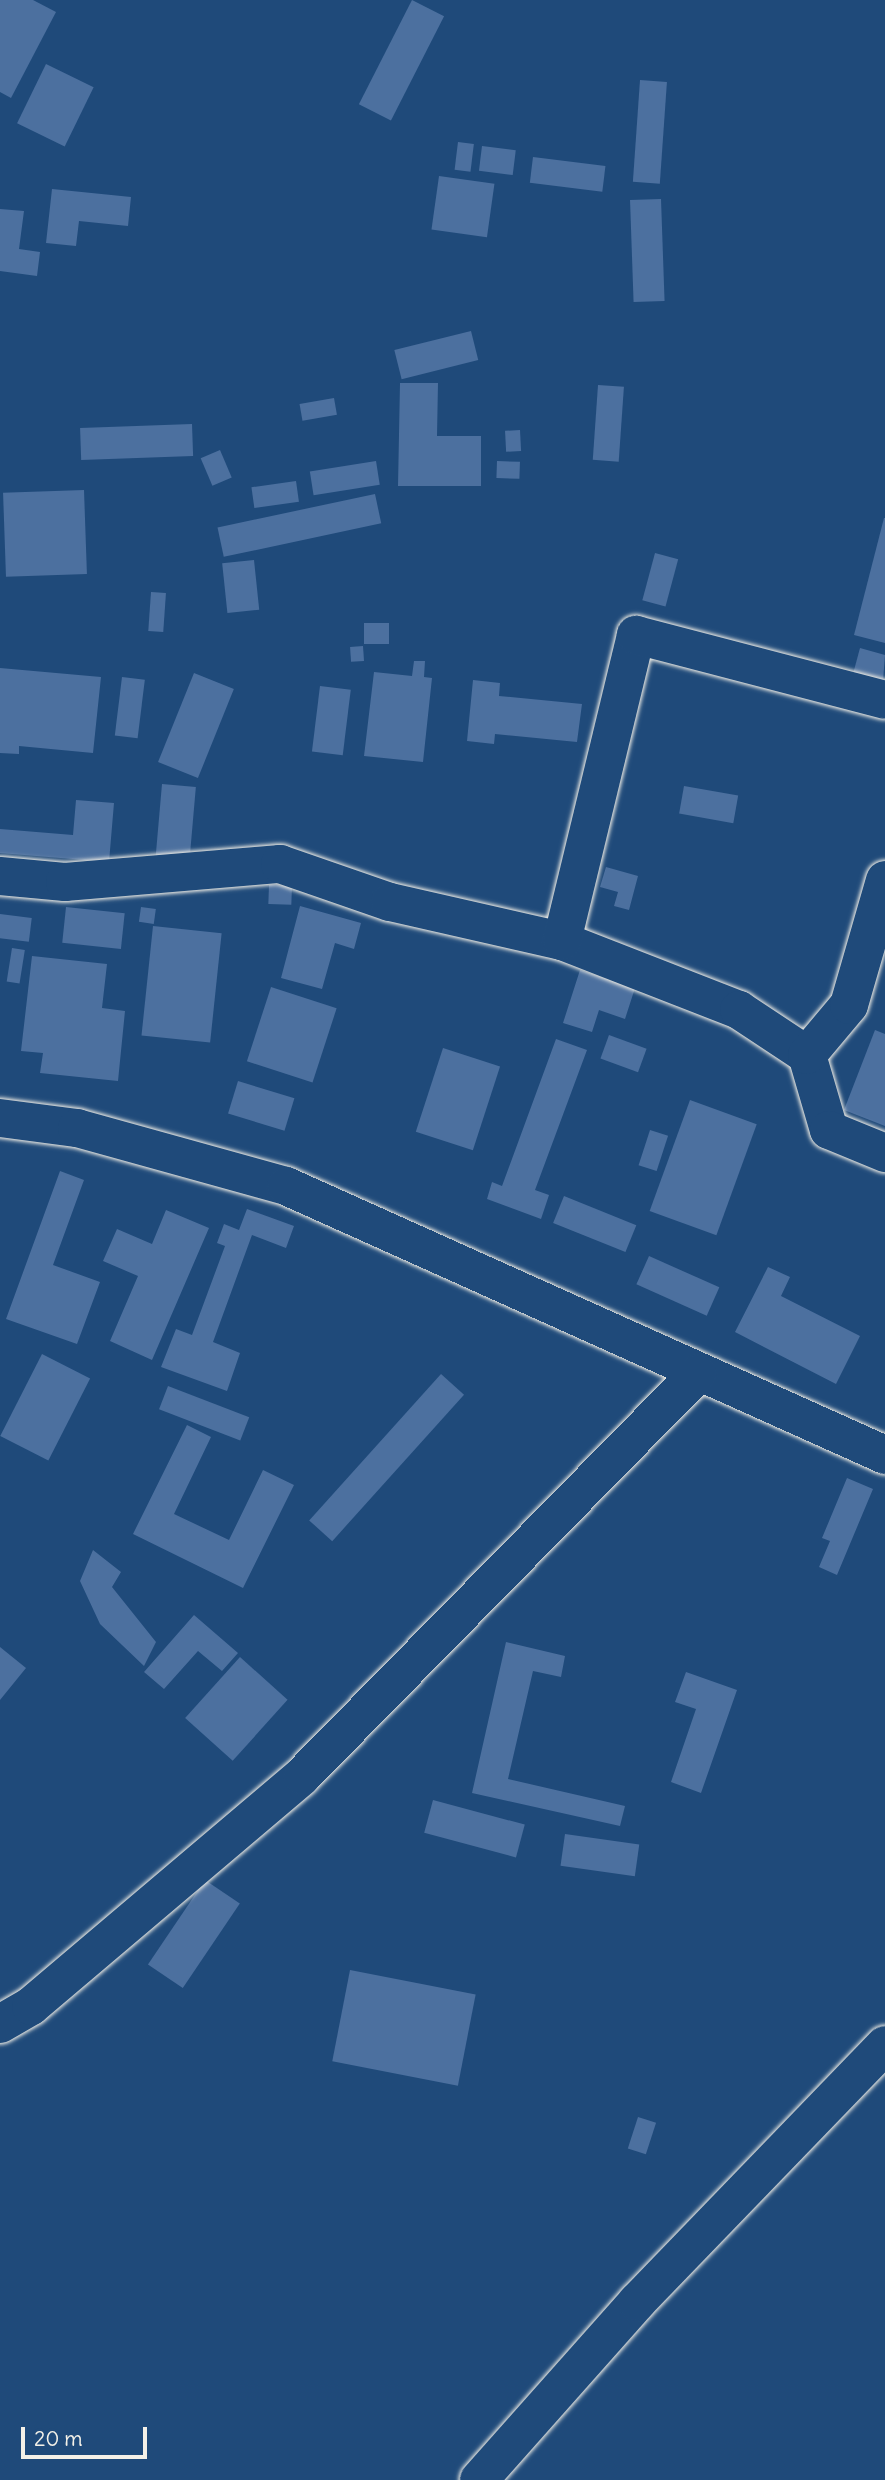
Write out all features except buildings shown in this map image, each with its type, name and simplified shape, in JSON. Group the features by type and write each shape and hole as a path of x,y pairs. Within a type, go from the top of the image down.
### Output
{"street":[{"path":"562,941 636,635 885,700"},
{"path":"0,876 65,882 280,864 390,902 562,941 739,1010 807,1055 829,1130 885,1153"},
{"path":"807,1055 849,1005 885,880"},
{"path":"0,1118 77,1128 286,1186 697,1374 885,1455"},
{"path":"0,2024 31,2006 302,1776 697,1374"},
{"path":"480,2480 637,2302 885,2045"}]}
